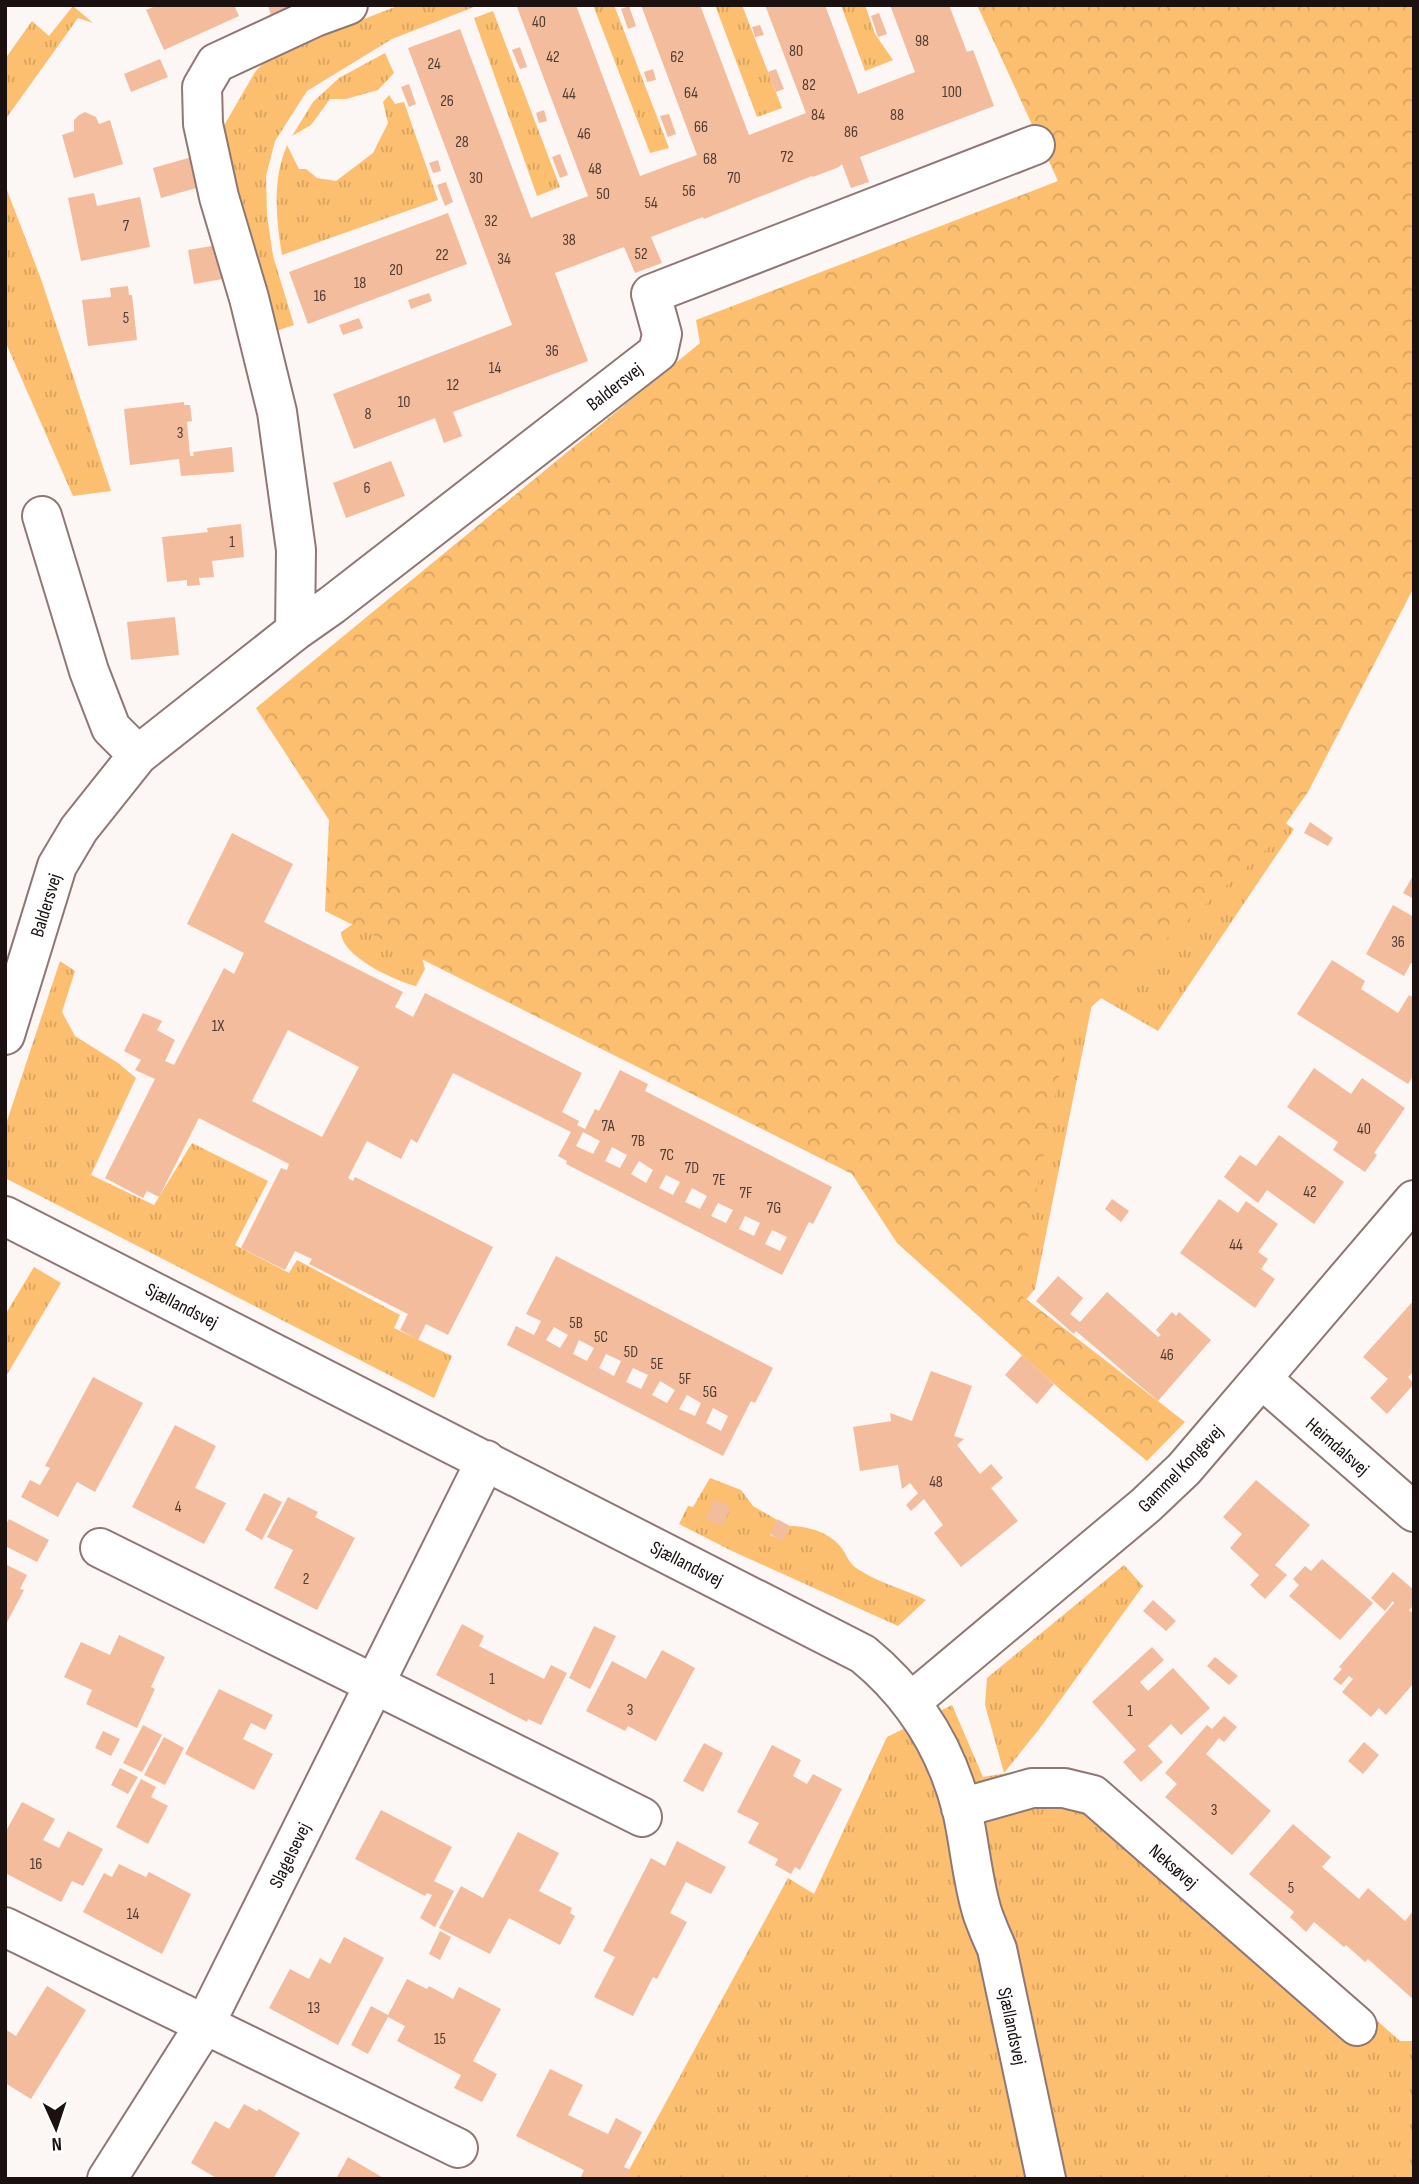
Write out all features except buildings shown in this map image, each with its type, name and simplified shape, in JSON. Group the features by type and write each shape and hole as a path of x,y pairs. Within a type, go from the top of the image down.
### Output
{"street":[{"path":"295,631 296,550 277,412 249,298 219,197 203,124 202,87 216,64 315,17 348,5"},
{"name":"Baldersvej","path":"5,1035 57,866 79,829 138,755 658,352 662,334 651,294 1035,145"},
{"path":"42,516 89,671 111,728 138,755"},
{"name":"Gammel Kongevej","path":"912,1701 1146,1505 1184,1469 1414,1200"},
{"name":"Sjællandsvej","path":"5,1216 863,1654 890,1676 912,1701 933,1735 961,1808 983,1914 997,1950 1046,2179"},
{"name":"Heimdalsvej","path":"1262,1379 1414,1512"},
{"name":"Slagelsevej","path":"107,2179 204,2026 486,1460"},
{"path":"100,1548 642,1817"},
{"name":"Neksøvej","path":"961,1808 1032,1788 1064,1788 1093,1795 1357,2026"},
{"path":"5,1927 458,2148"}],"green space":[{"path":"400,5 479,5 392,39 307,91 275,141 266,176 267,215 273,256 294,325 270,333 218,136 255,72 271,55"},
{"path":"593,5 614,5 669,148 650,153"},
{"path":"715,5 742,5 782,108 757,117"},
{"path":"841,5 865,5 875,34 893,60 865,71"},
{"path":"977,5 1414,5 1414,587 1308,792 1270,846 1068,1028 1017,1292 1185,1422 1147,1461 1062,1391 897,1243 852,1174 325,911 329,820 256,708 700,343 696,320 1058,181"},
{"path":"73,6 93,23 78,18 5,120 5,59 32,21 49,36"},
{"path":"493,11 560,187 537,196 474,18"},
{"path":"385,53 394,73 378,90 346,99 330,99 311,125 292,136 313,102 339,78"},
{"path":"389,95 395,104 404,102 438,200 282,255 277,186 287,145 299,169 306,169 317,178 336,181 373,153 388,123 383,102"},
{"path":"5,185 41,279 111,491 73,496 5,341"},
{"path":"1248,797 1294,829 1158,1031 1094,994 1035,1289 1017,1310 963,959"},
{"path":"353,924 422,957 425,969 416,986 383,973 350,950 343,941 341,932"},
{"path":"60,961 75,971 62,1012 75,1036 118,1063 136,1078 91,1175 154,1205 192,1143 268,1181 235,1245 289,1273 297,1260 400,1315 394,1328 452,1356 434,1398 5,1178 5,1127"},
{"path":"34,1267 61,1283 5,1378 5,1315"},
{"path":"710,1478 741,1490 753,1506 777,1520 770,1535 783,1540 790,1526 817,1531 835,1541 856,1568 926,1600 898,1626 679,1524 688,1506 693,1507"},
{"path":"1124,1565 1143,1586 1004,1773 985,1705 987,1678"},
{"path":"952,1705 983,1777 1038,1768 1068,1767 1102,1777 1400,2041 1414,2041 1414,2179 624,2179 788,1878 814,1894 887,1737"}]}
